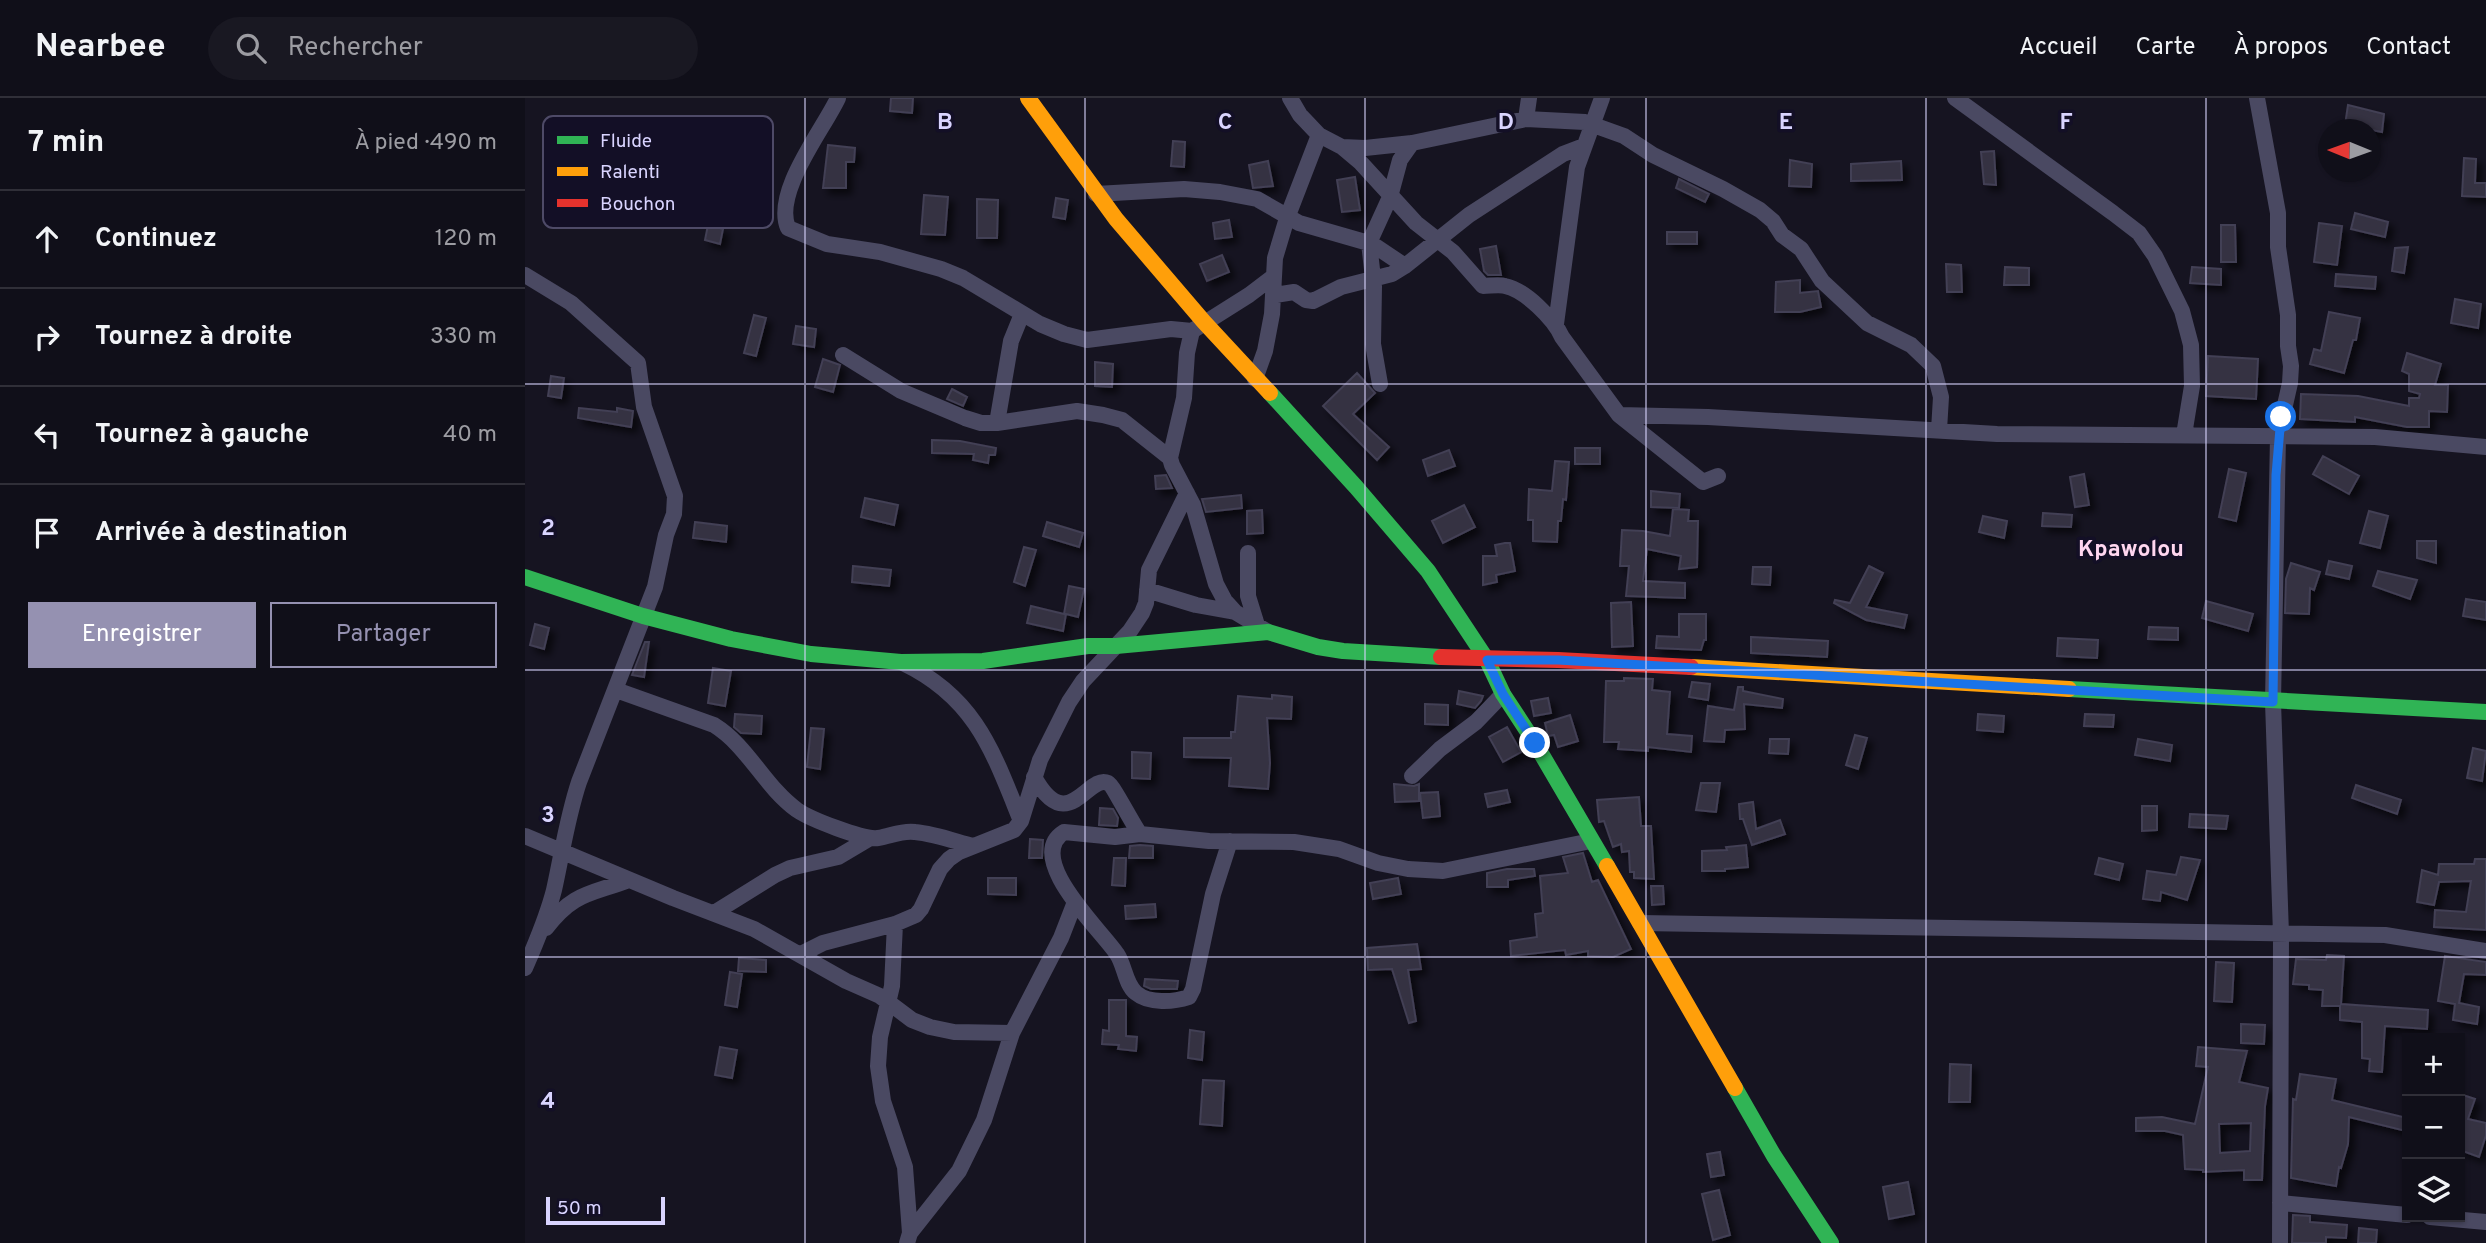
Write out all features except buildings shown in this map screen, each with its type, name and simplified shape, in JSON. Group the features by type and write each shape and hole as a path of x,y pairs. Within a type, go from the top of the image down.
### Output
{"street":[{"path":"838,98 796,171 788,197 785,220 788,228 827,244 880,252 941,269 963,278 1022,314 1064,334 1087,340 1198,327 1274,276"},
{"path":"1290,98 1300,115 1319,135 1342,147 1361,163 1390,197 1416,223 1439,240 1483,286 1503,285 1520,291 1556,324 1562,337 1619,415 1703,482 1718,476"},
{"path":"1300,115 1306,98"},
{"path":"1526,119 1529,98"},
{"path":"1556,324 1577,167 1602,98"},
{"path":"1955,98 2139,233 2155,256 2182,311 2191,345 2192,386 2184,435"},
{"path":"2255,101 2278,213 2278,247 2288,315 2290,383 2278,436 2273,702 2281,934 2280,1243"},
{"path":"1035,102 1096,194 1198,327 1255,379 1356,487 1429,571 1487,660 1503,694 1535,743 1774,1156 1831,1243"},
{"path":"1342,147 1365,148 1412,143 1526,119 1585,122 1624,136 1653,155 1760,210 1773,221 1782,235 1801,249 1822,281 1867,323 1911,345 1933,366 1941,397 1939,430"},
{"path":"1255,379 1265,351 1275,295 1275,258 1287,218 1319,135"},
{"path":"1381,384 1373,344 1373,279 1369,243 1390,197 1400,160 1412,143"},
{"path":"1275,295 1294,292 1309,301 1354,282 1392,274 1485,204 1563,154 1584,146"},
{"path":"1096,194 1164,189 1213,191 1257,199 1287,218 1369,243 1387,252 1405,266"},
{"path":"525,275 571,303 638,363 644,407 675,496 674,514 655,587 579,782 554,891 525,968"},
{"path":"997,423 1011,341 1022,314"},
{"path":"1170,457 1183,406 1187,353 1198,327"},
{"path":"843,355 901,391 981,423 1077,411 1122,420 1170,457 1193,505 1216,584 1225,601 1235,612 1263,629 1318,647 1487,660 1558,660 2486,712"},
{"path":"1619,415 1709,417 1997,433 2419,439 2486,447"},
{"path":"801,954 823,943 895,924 916,915 940,869 949,859 1014,830 1021,821 1034,777 1053,730 1069,702 1083,681 1142,613 1149,570 1187,493"},
{"path":"1248,553 1248,596 1263,629"},
{"path":"525,577 642,616 744,642 811,654 901,662 983,662 1088,646 1227,637 1263,629"},
{"path":"1147,590 1196,605 1235,612"},
{"path":"901,662 939,684 976,722 995,757 1021,821"},
{"path":"616,690 714,725 737,743 761,774 798,811 813,819 870,838"},
{"path":"1412,776 1440,748 1476,722 1503,694"},
{"path":"1034,777 1044,795 1059,802 1080,799 1101,781 1109,783 1140,834"},
{"path":"714,913 782,871 838,857 870,838 914,831 973,846"},
{"path":"1230,841 1213,894 1189,997 1161,1000 1142,997 1131,988 1117,954 1075,902 1054,866 1054,842 1058,835 1064,832 1115,837 1140,834 1230,841 1294,842 1339,849 1378,863 1408,869 1443,871 1591,841"},
{"path":"525,836 754,929 846,981 888,1001 912,1020 954,1032 1012,1033"},
{"path":"538,938 559,912 579,897 629,880"},
{"path":"909,1238 959,1171 984,1120 1012,1033 1061,938 1075,902"},
{"path":"1640,923 2385,935 2486,951"},
{"path":"895,924 892,986 880,1037 879,1082 885,1112 905,1167 909,1238"},
{"path":"2280,1203 2402,1215"},
{"path":"2465,1220 2486,1222"}],"traffic: fast":[{"path":"1270,393 1428,571 1487,660 1503,694 1607,866"},
{"path":"525,577 643,616 731,639 811,654 901,662 983,661 1088,646 1116,646 1268,632 1318,647 1343,651 1441,657"},
{"path":"2069,689 2486,712"},
{"path":"1735,1088 1774,1156 1831,1243"}],"traffic: slow":[{"path":"1028,98 1116,219 1204,322 1270,393"},
{"path":"1691,667 2069,689"},
{"path":"1607,866 1735,1088"}],"traffic: jam":[{"path":"1441,657 1691,667"}],"district":[{"name":"Kpawolou","path":"2131,548"}],"route":[{"path":"1535,743 1503,694 1487,660 1558,660 2273,702 2276,475 2281,417"}]}
